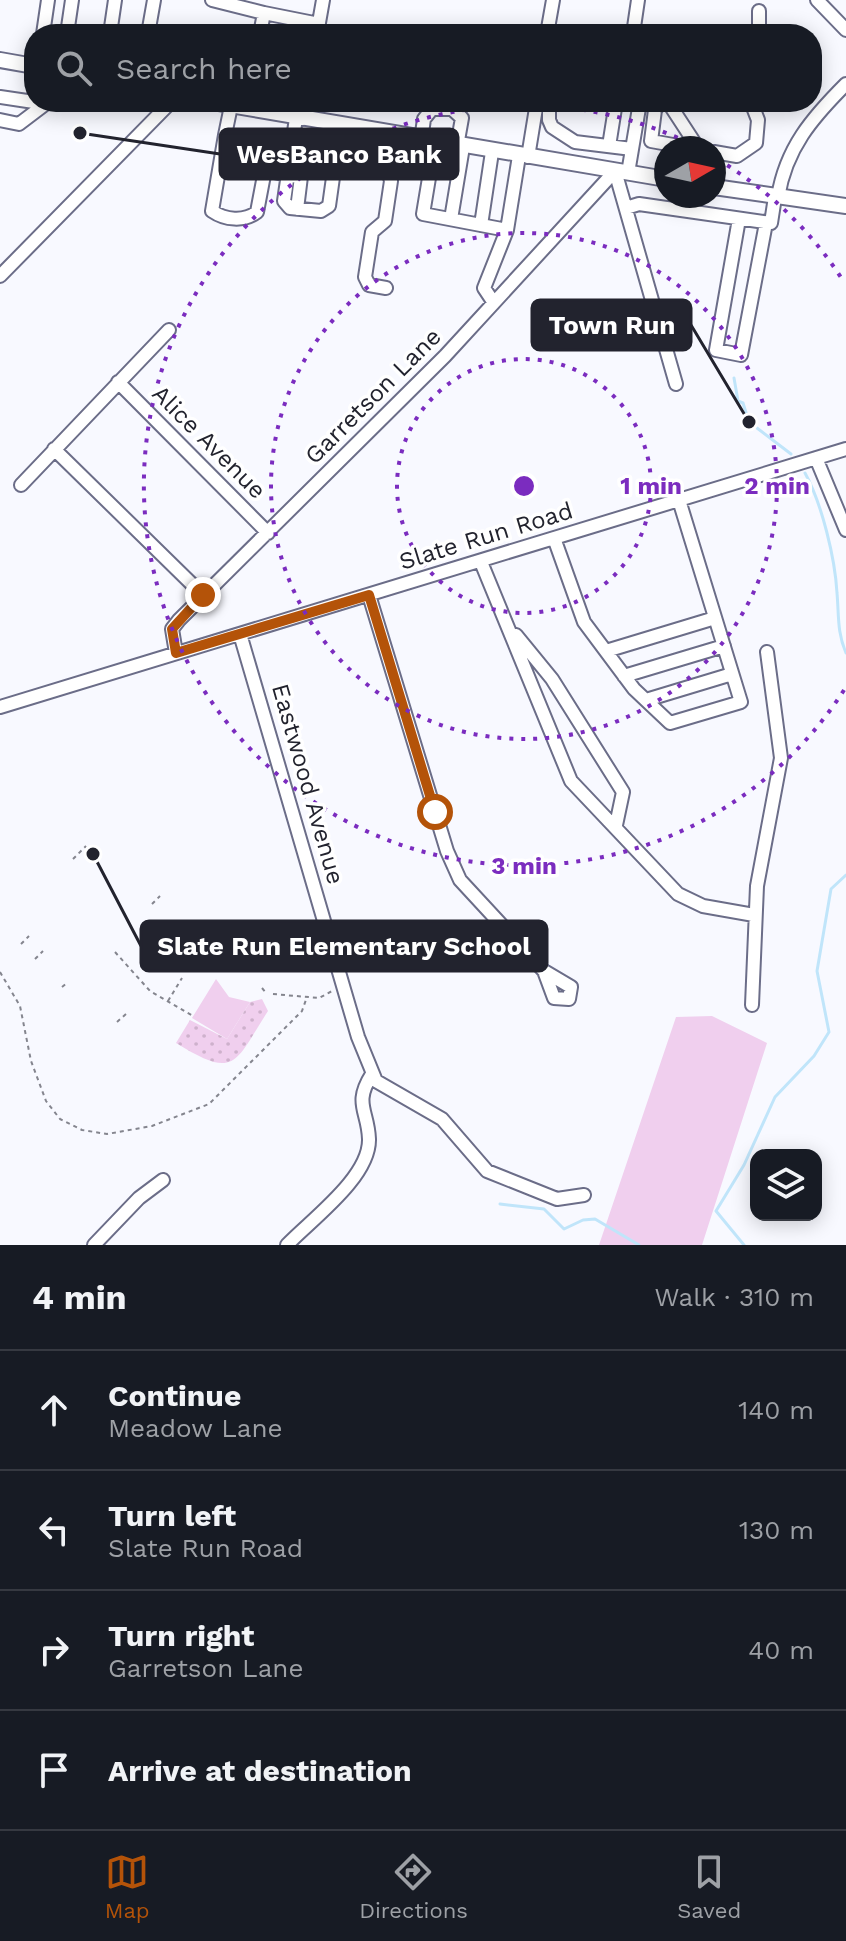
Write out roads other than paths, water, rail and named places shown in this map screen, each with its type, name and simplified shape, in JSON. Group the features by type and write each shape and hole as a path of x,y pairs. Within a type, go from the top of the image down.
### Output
{"main road":[{"path":"0,60 24,64"},
{"path":"267,112 654,177"},
{"path":"726,189 846,206"}],"street":[{"path":"44,24 48,0"},
{"path":"68,24 72,0"},
{"path":"111,24 115,0"},
{"path":"150,24 154,0"},
{"path":"212,0 301,24"},
{"path":"319,24 323,0"},
{"path":"549,24 553,0"},
{"path":"634,24 638,0"},
{"path":"817,0 846,30"},
{"path":"759,11 759,24"},
{"path":"262,24 264,13"},
{"path":"822,111 846,84"},
{"path":"0,97 24,100"},
{"path":"0,120 19,124 31,112"},
{"path":"0,276 161,112"},
{"path":"229,112 212,211 216,215 244,220 257,212 265,170 294,176"},
{"path":"294,176 292,145 301,112"},
{"path":"428,112 423,214 507,230"},
{"path":"451,219 462,118 455,112"},
{"path":"494,303 484,288 507,230 534,112"},
{"path":"549,112 549,120 566,138 609,146 654,142"},
{"path":"609,146 614,112"},
{"path":"638,112 633,144 622,172 626,208 676,384"},
{"path":"651,141 655,112"},
{"path":"675,112 690,136"},
{"path":"726,154 737,156 756,143 758,120 755,112"},
{"path":"626,208 639,204 771,223 781,178 798,138 821,112"},
{"path":"333,141 317,138 305,144 284,201 290,208 321,211 329,206 337,149 333,141 336,126"},
{"path":"386,288 369,285 365,277 372,232 385,221 391,181 384,157 387,134"},
{"path":"225,135 292,145"},
{"path":"481,225 492,152"},
{"name":"Garretson Lane","path":"176,653 172,629 203,595 268,533 622,172"},
{"path":"739,219 716,350 741,355 766,223"},
{"path":"21,485 169,330"},
{"name":"Alice Avenue","path":"118,382 268,533"},
{"path":"54,449 203,595"},
{"name":"Slate Run Road","path":"0,707 846,449"},
{"path":"816,458 846,530"},
{"path":"554,538 584,622 624,676 670,723 741,702 679,500"},
{"path":"481,562 571,781 616,825 678,894 703,906 754,915"},
{"path":"369,595 447,851 460,880 544,971"},
{"path":"606,651 715,618"},
{"path":"508,626 552,679 623,792 616,825"},
{"name":"Eastwood Avenue","path":"240,634 372,1074"},
{"path":"624,676 724,646"},
{"path":"752,1005 754,915 760,864 781,758 767,652"},
{"path":"646,700 732,674"},
{"path":"287,1245 360,1170 369,1137 361,1096 372,1074 388,1091 442,1119 487,1171 557,1199 584,1195"},
{"path":"94,1245 139,1198 163,1180"}],"waterway":[{"path":"734,378 738,401 743,403 749,422 791,454"},
{"path":"805,473 817,500 830,548 840,631 846,653"},
{"path":"744,1245 716,1211 744,1165 775,1097 814,1056 829,1032 817,971 831,889 846,875"},
{"path":"500,1204 544,1209 564,1229 583,1220 595,1219 639,1245"}],"place":[{"name":"WesBanco Bank","path":"80,133"},
{"name":"Town Run","path":"749,422"},
{"name":"Slate Run Elementary School","path":"93,854"}]}
